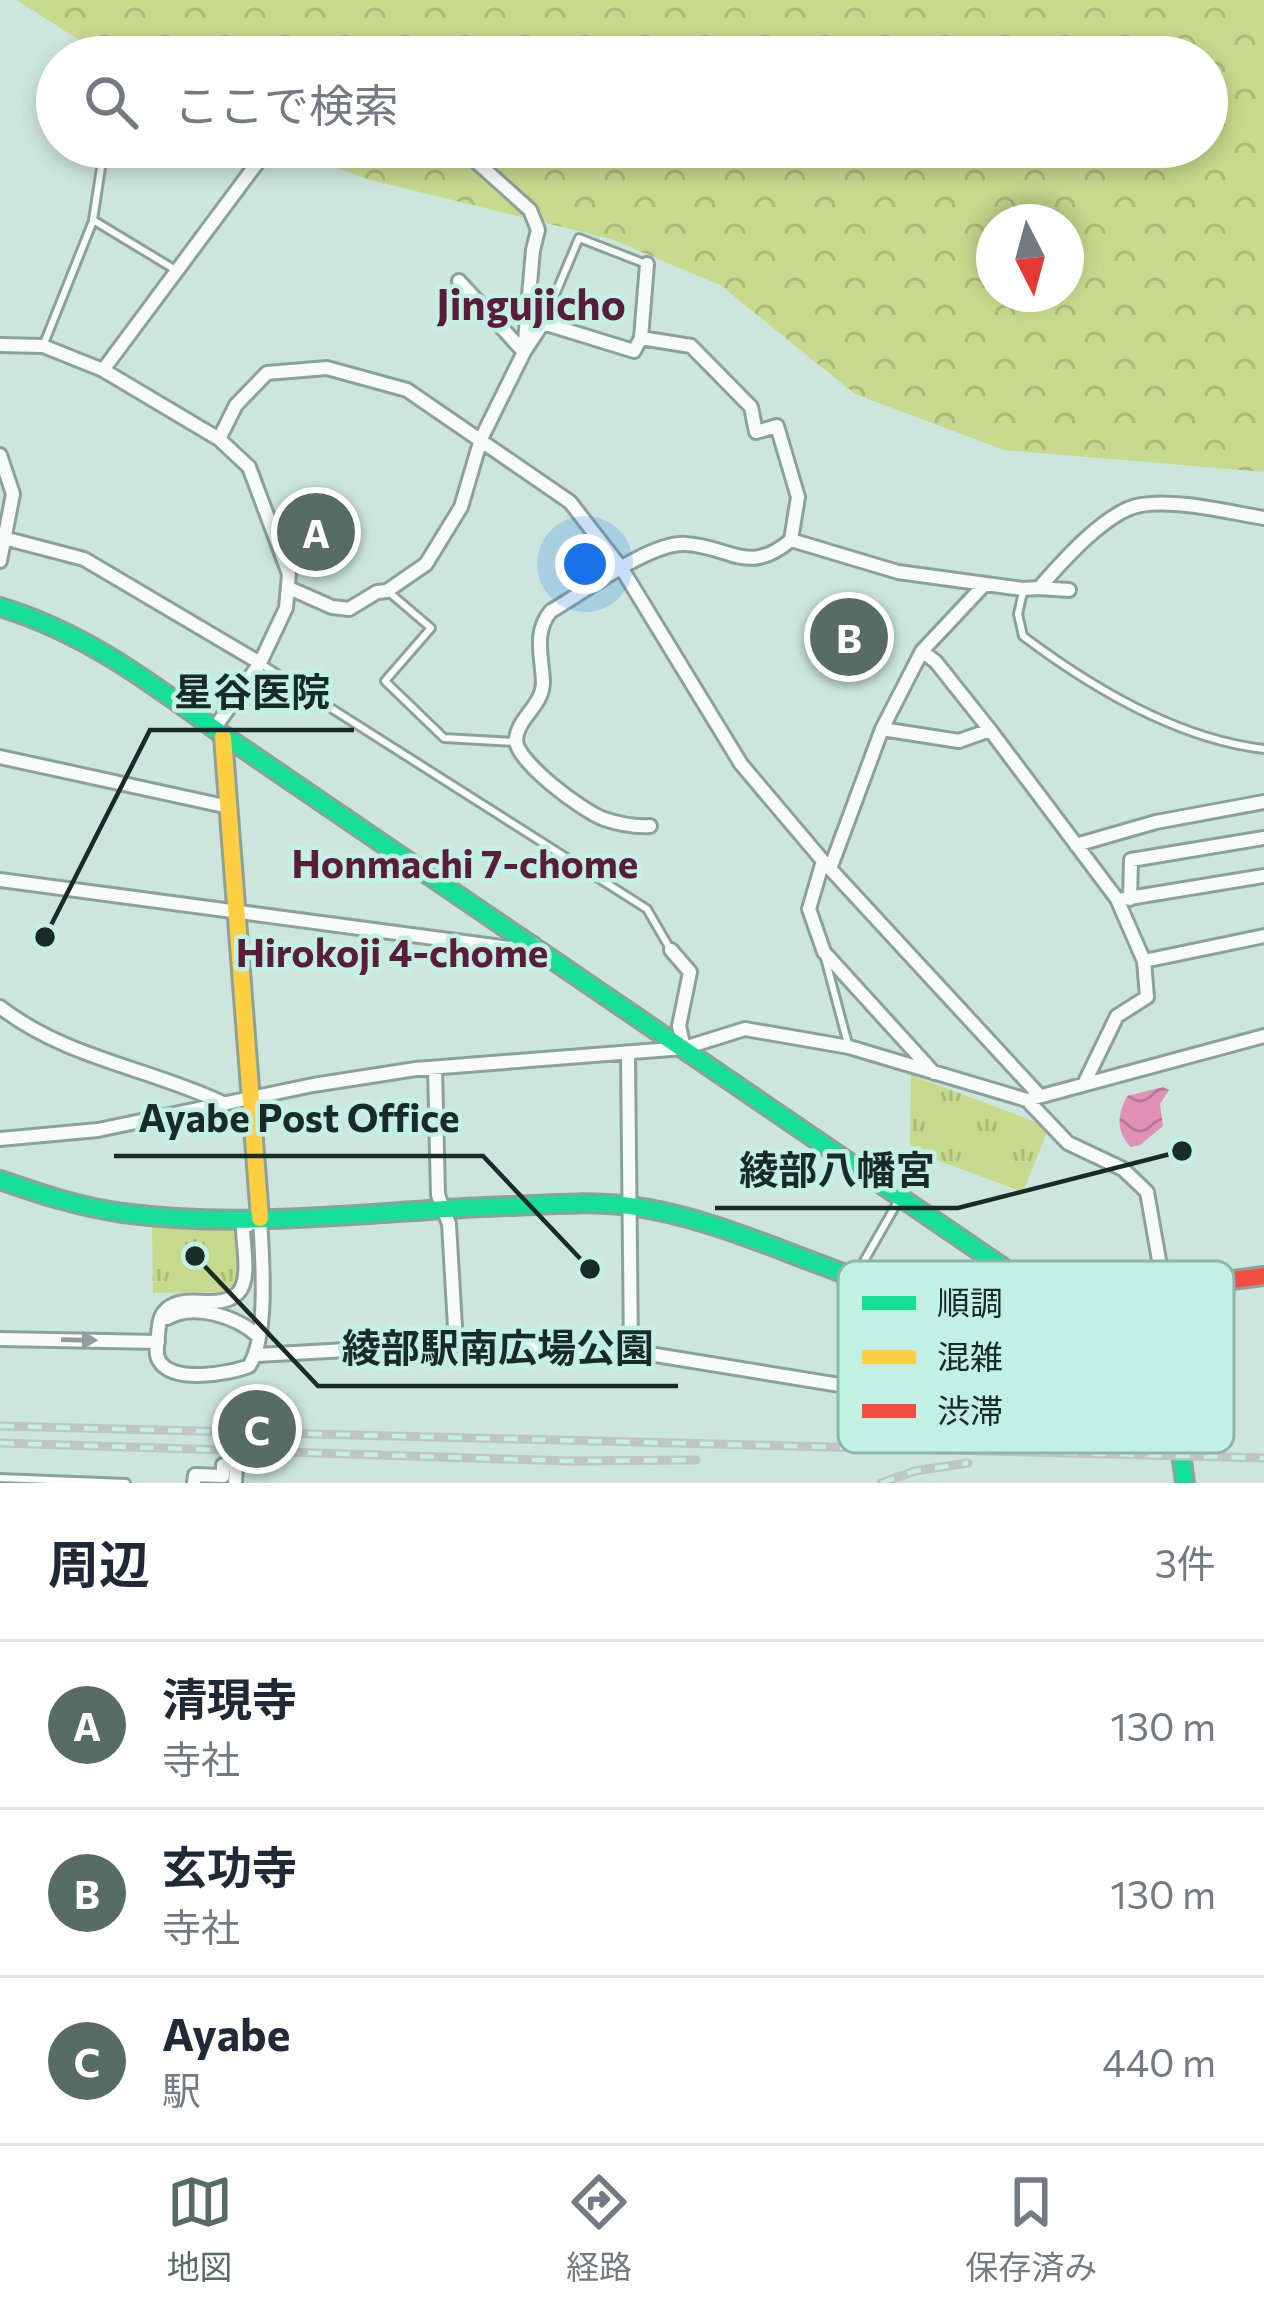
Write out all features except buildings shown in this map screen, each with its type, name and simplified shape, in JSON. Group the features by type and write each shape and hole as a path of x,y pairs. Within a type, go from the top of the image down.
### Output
{"main road":[{"path":"0,607 29,615 114,657 994,1261"},
{"path":"219,733 238,910 260,1218"},
{"path":"0,1180 58,1200 138,1215 260,1218 628,1206 686,1216 838,1272"},
{"path":"1234,1280 1264,1276"},
{"path":"1181,1453 1185,1483"}],"street":[{"path":"103,370 253,168"},
{"path":"483,168 530,210 538,230 524,352"},
{"path":"289,588 332,607 349,609 387,591 426,563 461,507 481,439 543,322 634,351 641,338 647,264"},
{"path":"459,280 524,352"},
{"path":"641,338 691,346 751,407 756,431 777,427 798,497 791,539 774,554 757,560 683,543 661,548 551,610 542,621 538,644 543,686 515,742 520,754 574,803 602,818 634,827 650,826"},
{"path":"0,345 44,346 103,370 219,439 249,466 279,538 290,574 289,588 286,608 260,663 219,733"},
{"path":"219,439 236,405 267,373 327,368 407,390 570,502 622,569 741,764 1034,1098 1068,1143 1123,1169 1147,1192 1159,1261"},
{"path":"0,455 13,494 0,561"},
{"path":"1039,588 1096,530 1138,505 1264,518"},
{"path":"3,538 84,559 260,663"},
{"path":"791,539 898,572 1023,589 1070,590"},
{"path":"935,1074 824,952 808,909 882,729 922,651 985,584"},
{"path":"922,651 936,662 1076,845 1124,899 1144,961 1147,997 1117,1016 1084,1084"},
{"path":"882,729 959,741 990,730"},
{"path":"0,757 229,807"},
{"path":"1076,845 1156,822 1264,802"},
{"path":"1124,899 1131,860 1264,838"},
{"path":"1124,899 1264,876"},
{"path":"0,880 509,948 535,943"},
{"path":"1144,961 1264,935"},
{"path":"671,950 690,972 679,1026 684,1048"},
{"path":"0,1007 20,1023 80,1054 226,1105"},
{"path":"0,1139 98,1130 313,1085 435,1068 684,1048 745,1029 849,1047 1034,1098 1264,1036"},
{"path":"628,1055 632,1351"},
{"path":"435,1068 438,1195 449,1224 456,1344"},
{"path":"260,1218 258,1336 250,1366 231,1373 174,1372 158,1360 161,1317 178,1302 201,1303 237,1295 244,1284 243,1228 260,1218"},
{"path":"158,1338 169,1315 175,1313 236,1319 258,1336"},
{"path":"0,1339 158,1338"},
{"path":"256,1355 456,1344 632,1351 838,1385"},
{"path":"194,1483 195,1475 223,1476 223,1465 236,1466 236,1483"}],"lane":[{"path":"44,346 93,220 101,168"},
{"path":"93,220 177,271"},
{"path":"543,322 578,238 647,264"},
{"path":"1023,589 1018,614 1023,636 1083,681 1238,746 1264,748"},
{"path":"387,591 431,628 385,681 444,738 515,742"},
{"path":"260,663 647,909 671,950"},
{"path":"824,952 849,1047"},
{"path":"864,1261 901,1197"},
{"path":"0,1478 125,1483"}],"green space":[{"path":"17,0 1264,0 1264,472 1004,450 855,394 720,285 611,239 338,168 1228,168 1228,36 73,36"},
{"path":"911,1075 1049,1127 1023,1192 910,1150"},
{"path":"152,1224 238,1229 238,1283 220,1292 153,1293"}],"water":[{"path":"1163,1087 1169,1090 1160,1104 1163,1126 1131,1147 1120,1122 1127,1096"}],"railway":[{"path":"0,1426 838,1447"},
{"path":"0,1443 569,1461 696,1460"},
{"path":"1066,1453 1264,1458"},
{"path":"881,1483 915,1471 968,1463"}],"traffic: fast":[{"path":"0,607 59,630 139,676 994,1261"},
{"path":"0,1180 107,1210 213,1220 558,1204 630,1206 731,1231 838,1270"},
{"path":"1181,1453 1185,1483"}],"traffic: slow":[{"path":"223,737 260,1218"}],"traffic: jam":[{"path":"1234,1280 1264,1276"}],"place":[{"name":"清現寺","path":"316,532"},
{"name":"玄功寺","path":"849,637"},
{"name":"星谷医院","path":"45,937"},
{"name":"綾部八幡宮","path":"1182,1151"},
{"name":"綾部駅南広場公園","path":"195,1256"},
{"name":"Ayabe Post Office","path":"590,1269"},
{"name":"Ayabe","path":"257,1429"}],"district":[{"name":"Jingujicho","path":"531,305"},
{"name":"Honmachi 7-chome","path":"465,864"},
{"name":"Hirokoji 4-chome","path":"392,953"}]}
